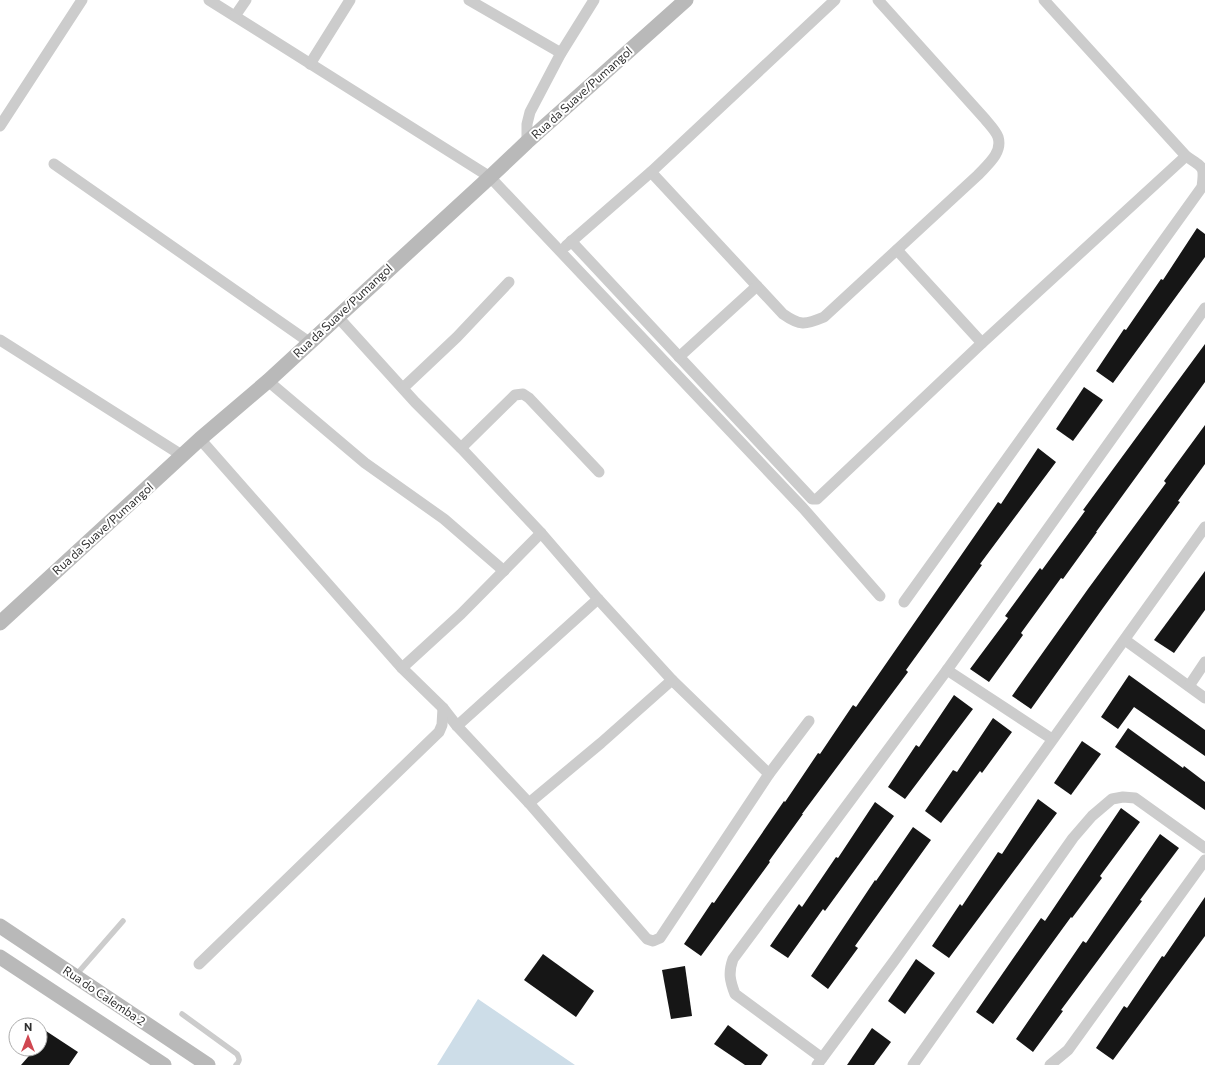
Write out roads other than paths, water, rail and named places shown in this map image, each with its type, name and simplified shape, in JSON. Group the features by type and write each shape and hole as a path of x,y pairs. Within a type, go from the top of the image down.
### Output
{"street":[{"path":"0,126 82,0"},
{"path":"209,0 490,178 803,508 880,596"},
{"path":"235,16 246,0"},
{"path":"310,64 350,0"},
{"path":"469,0 561,53"},
{"path":"527,142 527,118 561,53 594,0"},
{"name":"Rua da Suave/Pumangol","path":"0,623 200,440 268,381 337,316 490,178 527,142 686,0"},
{"path":"560,251 651,172 835,0"},
{"path":"651,172 783,314 796,323 811,322 824,317 978,175 992,160 999,147 998,136 976,109 878,0"},
{"path":"904,602 1202,187 1205,172 1202,167 1186,156 1044,0"},
{"path":"571,241 812,498 817,498 982,343 1186,156"},
{"path":"54,164 309,342"},
{"path":"897,250 982,343"},
{"path":"403,388 457,336 509,282"},
{"path":"679,357 757,286"},
{"path":"1205,308 947,670 733,959 730,968 730,979 735,994 820,1061 894,961 1052,738 1125,640 1205,527"},
{"path":"337,316 415,402 461,448 541,533 598,599 672,680 769,774"},
{"path":"0,340 183,456"},
{"path":"268,381 365,463 444,519 504,571"},
{"path":"461,448 515,395 523,394 529,398 598,472"},
{"path":"200,440 402,668 443,708 457,726 529,803 647,939 653,941 660,938 769,774 809,721"},
{"path":"402,668 461,614 541,533"},
{"path":"457,726 598,599"},
{"path":"1125,640 1205,698"},
{"path":"1189,686 1205,662"},
{"path":"947,670 1052,738"},
{"path":"529,803 601,743 672,680"},
{"path":"199,964 439,732 442,724 443,708"},
{"path":"913,1065 1073,838 1092,816 1112,799 1123,797 1135,798 1205,848"},
{"path":"1050,1065 1068,1050 1205,860"},
{"name":"Rua do Calemba 2","path":"0,926 208,1065"},
{"name":"Rua do Calemba 2","path":"0,957 164,1065"}],"lane":[{"path":"75,976 124,921"},
{"path":"182,1014 237,1054 239,1061 236,1065"}]}
